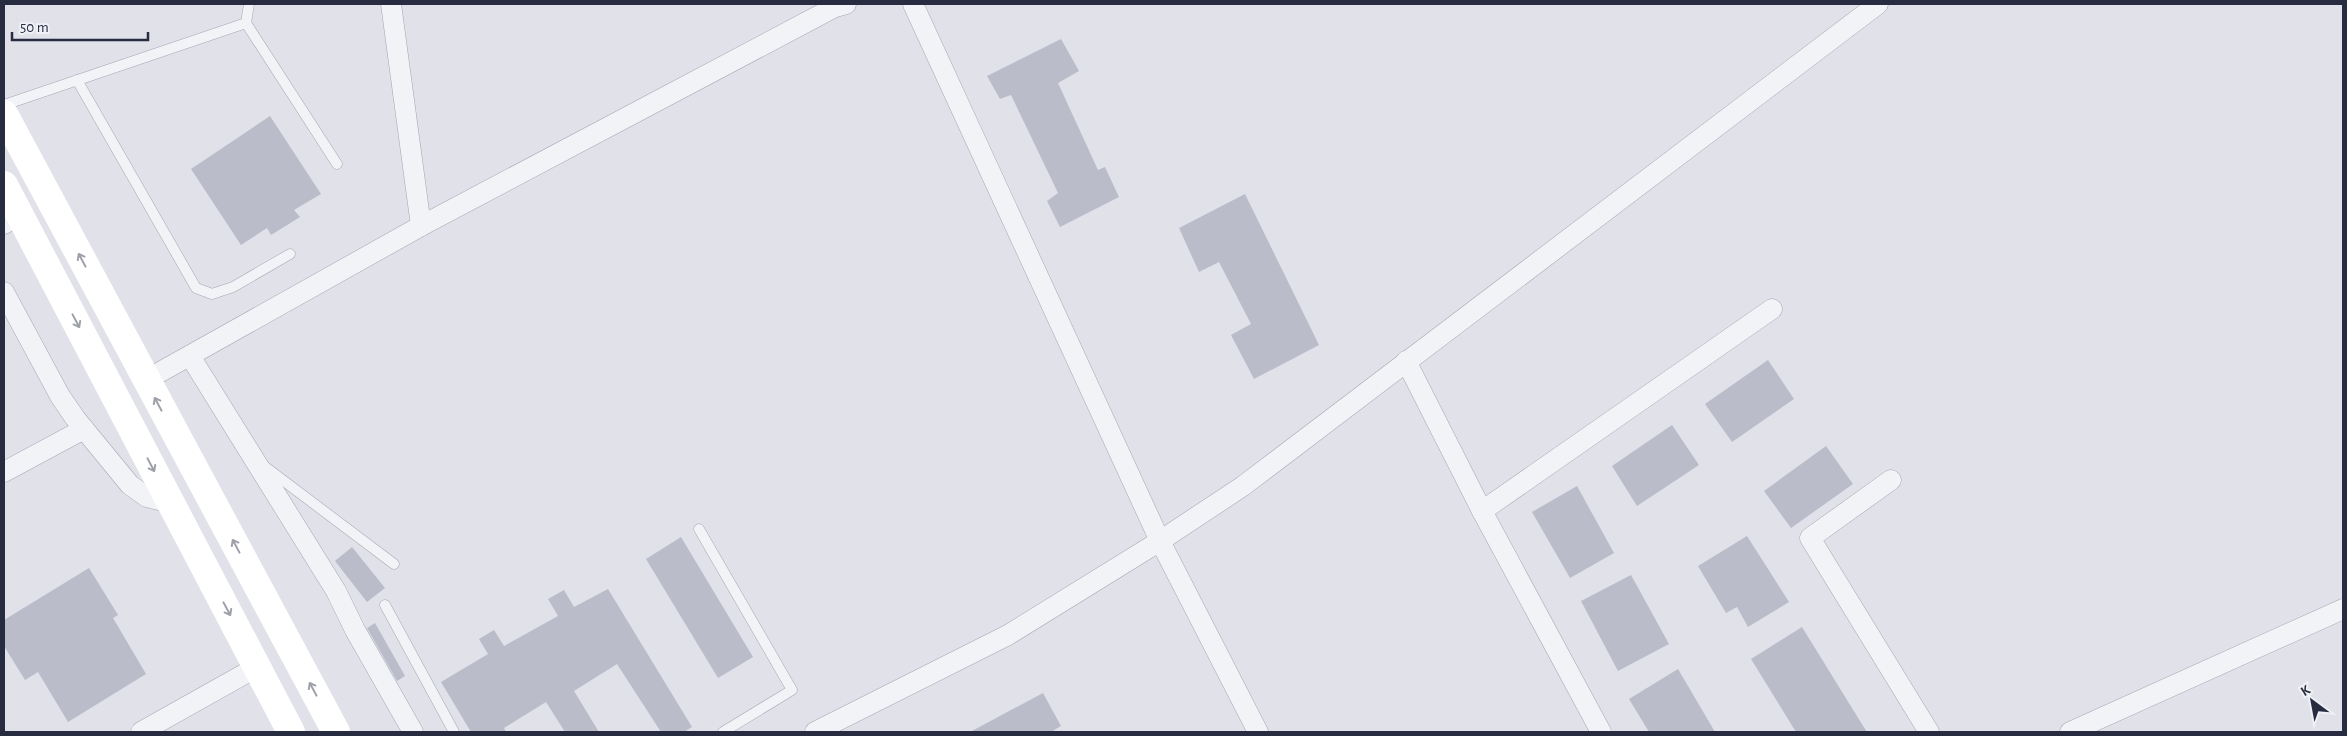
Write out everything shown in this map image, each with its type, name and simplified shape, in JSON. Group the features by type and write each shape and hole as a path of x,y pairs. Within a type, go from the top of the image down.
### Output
{"main road":[{"path":"4,114 336,732"},
{"path":"4,185 11,219 171,503 291,732"}],"street":[{"path":"391,4 421,226"},
{"path":"913,4 1160,541 1258,732"},
{"path":"815,732 1008,635 1160,541 1243,486 1406,360 1878,4"},
{"path":"146,380 421,226 839,5"},
{"path":"4,292 60,396 84,429 130,485 147,497 171,503"},
{"path":"1482,511 1772,309"},
{"path":"190,356 336,592 354,630 413,732"},
{"path":"1406,360 1482,511 1601,732"},
{"path":"4,472 84,429"},
{"path":"1891,480 1810,538 1929,732"},
{"path":"2070,732 2343,609"},
{"path":"141,732 257,667"}],"lane":[{"path":"249,4 246,23 337,164"},
{"path":"4,105 246,23"},
{"path":"77,80 196,288 212,294 233,287 290,254"},
{"path":"252,456 394,564"},
{"path":"699,529 792,690 723,732"},
{"path":"385,605 454,732"}],"building":[{"path":"1061,39 1079,71 1058,83 1098,170 1105,167 1119,197 1060,227 1047,201 1058,193 1011,95 1000,99 987,76"},
{"path":"270,116 321,194 294,210 300,217 271,235 267,228 241,245 191,169"},
{"path":"1245,194 1319,345 1254,379 1231,335 1251,324 1219,262 1199,272 1179,228"},
{"path":"1768,360 1794,399 1732,442 1705,404"},
{"path":"1672,425 1699,465 1637,506 1612,466"},
{"path":"1826,446 1853,484 1791,528 1764,491"},
{"path":"1577,486 1614,553 1570,578 1532,512"},
{"path":"1747,536 1789,602 1748,627 1737,607 1726,613 1698,566"},
{"path":"681,537 753,657 718,678 646,559"},
{"path":"352,547 385,588 367,602 335,561"},
{"path":"89,568 118,615 113,618 146,674 68,722 38,672 25,680 4,646 4,620"},
{"path":"1631,575 1669,644 1618,671 1581,601"},
{"path":"608,589 692,727 684,732 661,732 617,664 574,691 599,732 565,732 546,702 504,728 506,732 471,732 441,682 488,654 479,639 494,630 504,646 558,616 548,599 564,590 574,607"},
{"path":"375,623 405,676 397,681 367,628"},
{"path":"1802,627 1867,732 1796,732 1751,659"},
{"path":"1678,669 1715,732 1649,732 1629,699"},
{"path":"1043,693 1061,726 1051,732 970,732"}]}
